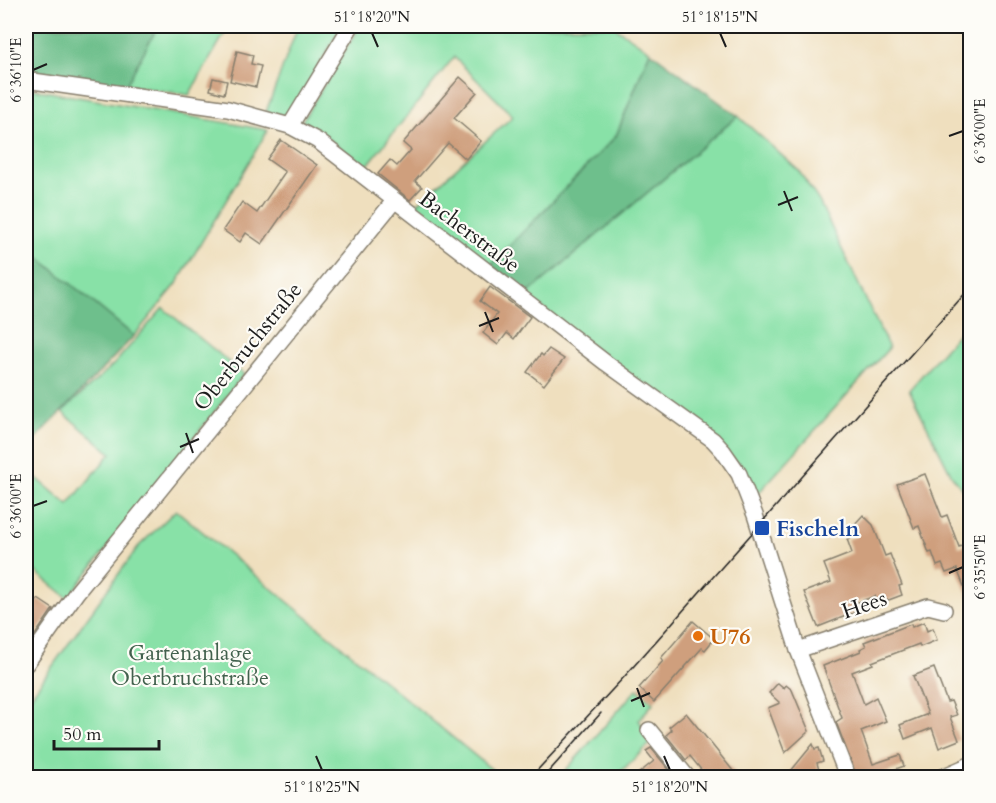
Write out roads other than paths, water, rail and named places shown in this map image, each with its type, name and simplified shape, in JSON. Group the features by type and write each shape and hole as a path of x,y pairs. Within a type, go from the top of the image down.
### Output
{"street":[{"path":"290,126 351,26"},
{"name":"Bacherstraße","path":"26,80 228,109 290,126 318,141 606,363 713,440 739,474 755,515 798,650"},
{"name":"Oberbruchstraße","path":"26,664 104,558 394,201"},
{"name":"Hees","path":"798,650 928,606 944,610"},
{"path":"798,650 848,777"},
{"path":"649,730 688,777"},
{"path":"940,777 970,765"}],"tram line":[{"path":"530,778 625,676 970,288"},
{"path":"543,778 601,713"}],"place":[{"name":"Fischeln","path":"762,528"},
{"name":"U76","path":"698,636"}],"park label":[{"name":"Gartenanlage Oberbruchstraße","path":"190,664"}]}
